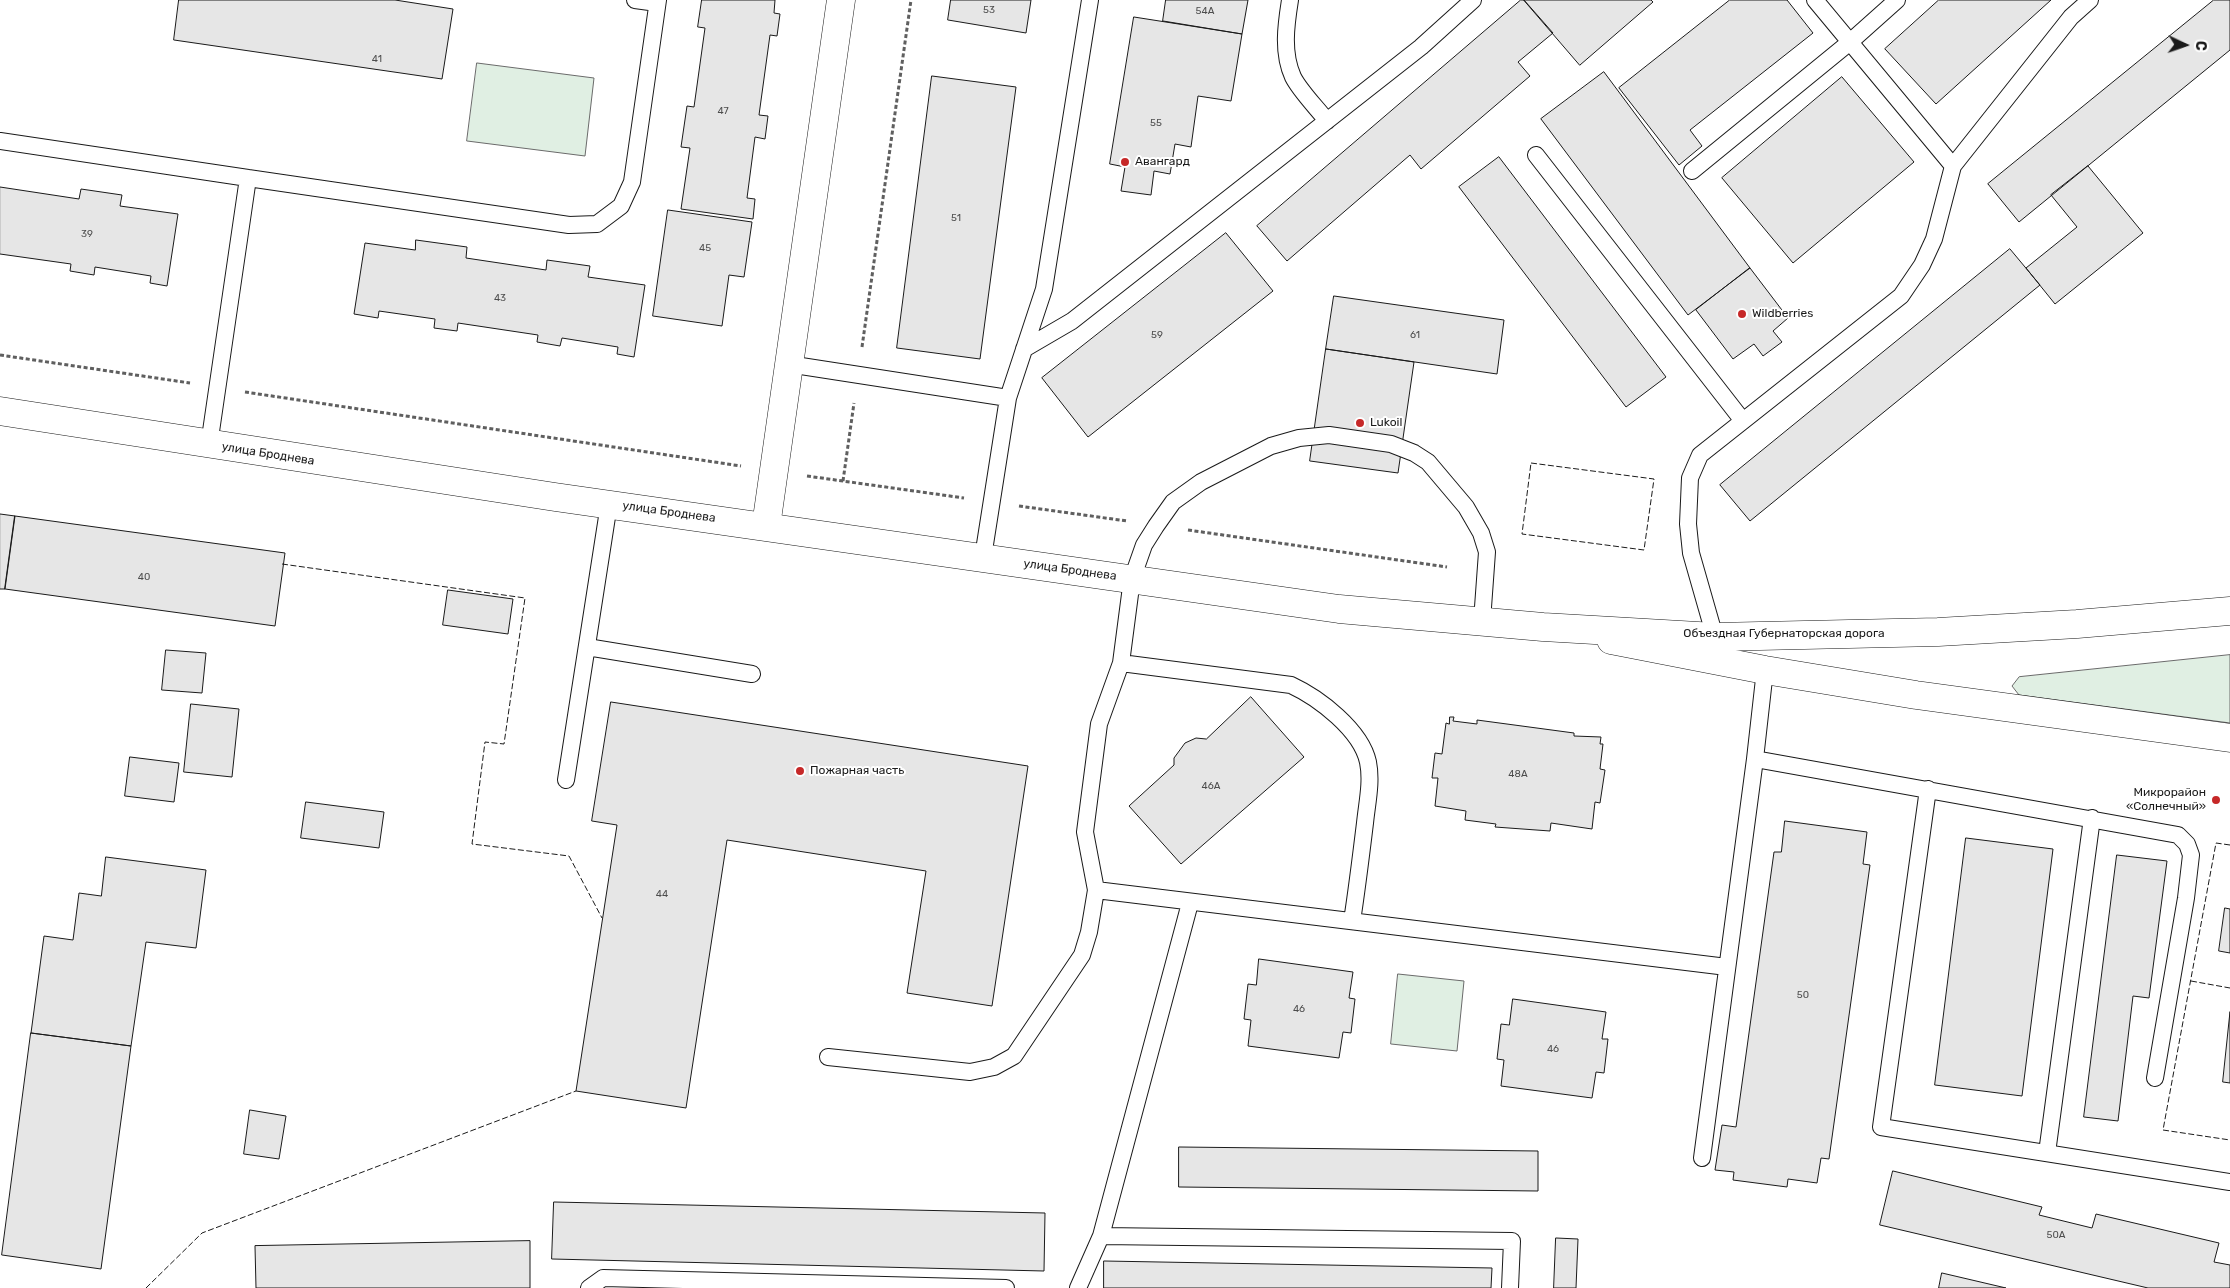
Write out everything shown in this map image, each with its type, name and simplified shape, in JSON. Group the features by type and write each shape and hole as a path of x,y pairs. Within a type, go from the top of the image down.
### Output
{"main road":[{"path":"766,526 841,0"},
{"name":"улица Броднева","path":"0,411 209,445 1338,609"},
{"name":"Объездная Губернаторская дорога","path":"1338,609 1543,627 1715,637 1938,632 2077,624 2230,611"},
{"path":"1543,627 1765,670 1916,696 2230,738"}],"lane":[{"path":"0,141 569,224 597,224 621,206 632,182 657,2 634,0"},
{"path":"983,557 1008,398 1044,289 1090,0"},
{"path":"1290,0 1286,29 1287,56 1294,78 1327,121"},
{"path":"1024,349 1072,322 1421,47 1474,0"},
{"path":"1815,0 1954,166"},
{"path":"1692,171 1850,42 1897,0"},
{"path":"1715,637 1691,553 1688,524 1690,478 1700,455 1901,296 1922,264 1934,239 1954,166 2071,17 2090,0"},
{"path":"1536,155 1743,421"},
{"path":"209,445 248,178"},
{"path":"788,364 1008,398"},
{"path":"828,1057 970,1072 994,1067 1014,1056 1082,956 1089,932 1096,890 1085,832 1099,724 1121,663 1132,579 1144,545 1173,502 1201,482 1271,446 1299,438 1330,435 1391,444 1414,453 1428,462 1466,507 1481,533 1487,552 1482,621"},
{"path":"566,780 609,504"},
{"path":"587,647 752,674"},
{"path":"1121,663 1291,685 1304,691 1342,720 1357,738 1368,760 1369,786 1352,922"},
{"path":"1702,1158 1765,670"},
{"path":"1755,759 2092,818 2178,835 2187,844 2191,854 2186,898 2155,1078"},
{"path":"1928,789 1881,1127 2230,1182"},
{"path":"2048,1153 2092,818"},
{"path":"1096,890 1727,967"},
{"path":"1078,1288 1101,1236 1190,902"},
{"path":"1101,1236 1512,1241 1510,1288"},
{"path":"589,1288 604,1278 1006,1288"}],"path":[{"path":"843,481 911,0"},
{"path":"0,355 773,471 1447,567"}],"green space":[{"path":"477,63 594,78 585,156 467,141"},
{"path":"2230,655 2230,723 2019,695 2012,686 2019,677"},
{"path":"1398,974 1464,981 1457,1051 1391,1044"}],"building":[{"path":"179,0 395,0 453,9 442,79 174,40"},
{"path":"702,0 775,0 774,13 780,14 777,36 770,35 759,115 768,116 765,139 755,137 747,198 755,199 753,219 681,209 690,148 681,147 687,106 694,107 705,28 698,27"},
{"path":"951,0 1031,0 1026,33 948,20"},
{"path":"1166,0 1248,0 1242,34 1163,21"},
{"path":"1521,0 1524,0 1553,33 1518,62 1530,76 1421,169 1410,155 1287,261 1257,226"},
{"path":"1524,0 1651,0 1653,2 1580,65"},
{"path":"1730,0 1787,0 1813,33 1690,130 1702,146 1679,165 1619,88"},
{"path":"1939,0 2051,0 1936,104 1885,49"},
{"path":"2214,0 2230,0 2230,50 2019,222 1988,184"},
{"path":"1134,17 1242,34 1231,101 1198,96 1191,147 1175,144 1170,174 1154,171 1151,195 1121,191 1125,167 1110,164"},
{"path":"1604,72 1750,268 1688,315 1541,119"},
{"path":"932,76 1016,87 980,359 897,348"},
{"path":"1842,77 1914,162 1793,263 1722,178"},
{"path":"1499,157 1666,377 1626,407 1459,187"},
{"path":"2088,166 2143,233 2055,304 2026,268 2077,227 2051,195"},
{"path":"0,187 79,199 81,189 122,195 120,206 178,214 167,286 150,283 151,276 95,267 94,275 70,271 71,264 0,254"},
{"path":"668,210 752,222 744,277 729,275 722,326 653,316"},
{"path":"1226,233 1273,291 1088,437 1042,378"},
{"path":"416,240 467,247 466,258 546,270 547,260 590,266 588,277 645,285 634,357 617,354 618,347 562,338 560,346 537,342 538,335 458,323 457,331 434,328 435,319 379,311 378,318 354,314 365,243 415,250"},
{"path":"2010,249 2040,285 1750,521 1720,485"},
{"name":"Wildberries","path":"1750,268 1788,318 1773,331 1782,342 1763,356 1754,344 1733,359 1696,310"},
{"path":"1334,296 1504,320 1497,374 1326,349"},
{"path":"1326,349 1414,362 1398,473 1310,461"},
{"path":"0,514 15,516 5,589 0,589"},
{"path":"15,516 285,553 275,626 5,589"},
{"path":"448,590 513,599 508,634 443,625"},
{"path":"166,650 206,653 202,693 162,690"},
{"path":"1251,697 1304,757 1181,864 1129,806 1174,765 1174,758 1185,743 1196,738 1206,739"},
{"path":"611,702 1028,766 992,1006 907,993 926,871 727,840 686,1108 576,1091 617,825 592,821"},
{"path":"191,704 239,709 232,777 184,772"},
{"path":"1450,717 1454,717 1453,721 1477,724 1477,720 1574,733 1574,736 1601,737 1600,744 1603,744 1600,769 1605,770 1600,803 1595,802 1592,829 1551,823 1550,831 1495,827 1496,824 1465,820 1466,811 1435,806 1438,778 1432,778 1435,753 1442,754 1446,723 1449,724"},
{"path":"130,757 179,763 174,802 125,796"},
{"path":"306,802 384,812 379,848 301,838"},
{"path":"1785,821 1867,832 1863,864 1870,865 1829,1159 1821,1158 1817,1183 1788,1179 1787,1187 1733,1180 1734,1172 1715,1170 1722,1125 1736,1127 1774,852 1781,852"},
{"path":"1966,838 2053,849 2022,1096 1935,1085"},
{"path":"2117,855 2167,861 2149,998 2133,996 2118,1121 2084,1117"},
{"path":"106,857 206,870 196,948 146,942 131,1046 31,1033 44,936 73,940 79,893 101,896"},
{"path":"2225,908 2230,909 2230,953 2219,951"},
{"path":"1259,959 1353,972 1349,998 1355,999 1351,1033 1343,1032 1339,1058 1248,1046 1251,1020 1244,1019 1248,984 1256,985"},
{"path":"1513,999 1606,1012 1602,1039 1608,1039 1604,1073 1596,1072 1592,1098 1501,1086 1504,1060 1497,1059 1501,1024 1509,1025"},
{"path":"2230,1012 2230,1083 2223,1082"},
{"path":"31,1033 131,1046 101,1269 2,1255"},
{"path":"250,1110 286,1116 279,1159 244,1154"},
{"path":"1179,1147 1538,1151 1538,1191 1179,1187"},
{"path":"1893,1171 2042,1207 2039,1215 2092,1228 2096,1214 2219,1243 2214,1262 2230,1265 2230,1288 2148,1288 1880,1225"},
{"path":"554,1202 1045,1213 1044,1271 552,1259"},
{"path":"1556,1238 1578,1239 1576,1288 1554,1288"},
{"path":"530,1241 530,1288 256,1288 255,1246"},
{"path":"1104,1261 1492,1268 1491,1288 1104,1288"},
{"path":"1942,1273 2006,1288 1939,1288"}],"fence":[{"path":"1531,463 1654,479 1644,550 1522,534 1531,463"},
{"path":"282,564 525,598 504,744 485,742 472,844 569,856 602,918"},
{"path":"2230,845 2216,843 2163,1130 2230,1140"},
{"path":"2191,981 2230,988"},
{"path":"146,1288 202,1233 576,1091"}],"place":[{"name":"Авангард","path":"1125,162"},
{"name":"Wildberries","path":"1742,314"},
{"name":"Lukoil","path":"1360,423"},
{"name":"Пожарная часть","path":"800,771"},
{"name":"Микрорайон «Солнечный»","path":"2216,800"}]}
